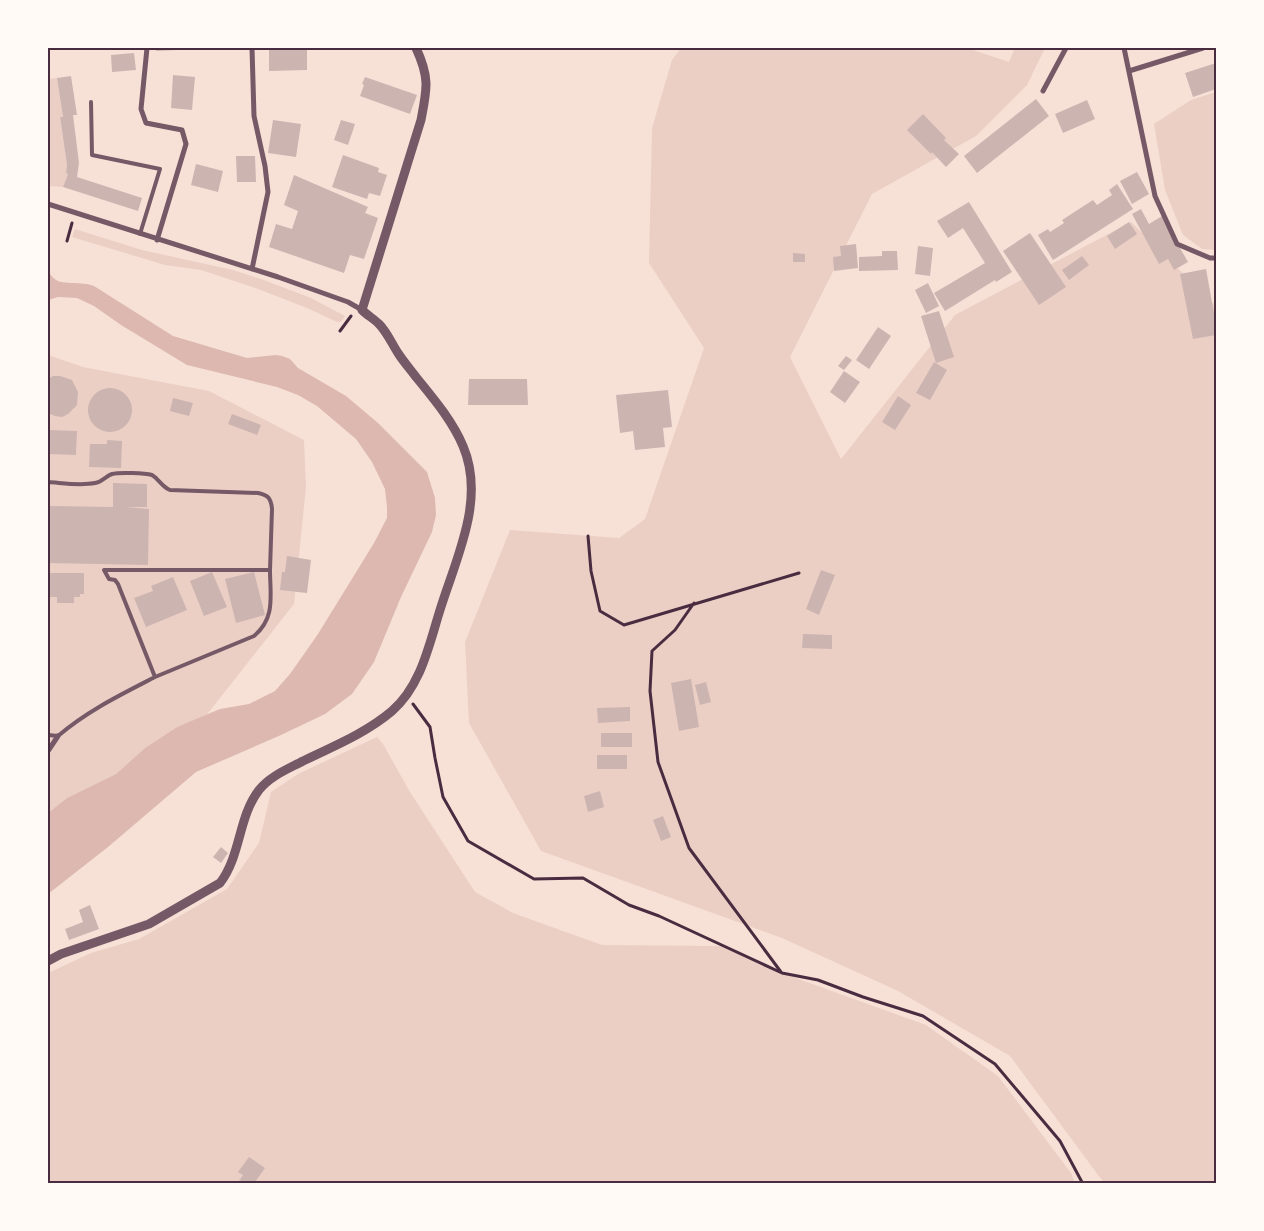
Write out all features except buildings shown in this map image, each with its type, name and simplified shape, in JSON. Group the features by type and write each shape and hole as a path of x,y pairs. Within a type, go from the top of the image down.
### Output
{"street":[{"path":"147,48 141,109 146,123 182,130 186,144 157,240"},
{"path":"252,48 254,116 265,166 268,192 252,269"},
{"path":"359,309 422,120 427,90 425,68 416,48"},
{"path":"1044,92 1066,48"},
{"path":"1124,48 1155,196 1177,244 1210,258 1216,258"},
{"path":"1128,71 1203,48"},
{"path":"48,204 252,269 348,302 359,309 380,325 400,355 445,414 463,446 471,479 470,510 462,548 428,649 418,675 407,695 369,728 284,771 259,789 250,804 234,860 228,874 220,883 149,924 61,954 48,961"},
{"path":"48,751 58,736"}],"lane":[{"path":"91,102 92,155 160,169 140,234"},
{"path":"48,482 93,484 101,482 115,473 150,474 163,487 170,490 258,493 266,495 271,500 272,509 270,612 262,629 254,636 155,677 101,704 75,721 58,736 48,735"},
{"path":"155,677 118,584 115,580 109,579 104,570 270,570"}],"path":[{"path":"67,242 74,213"},
{"path":"340,331 359,309"},
{"path":"588,536 591,571 600,611 624,625 800,573"},
{"path":"694,603 675,630 652,651 650,691 658,762 689,848 782,973"},
{"path":"407,695 430,728 443,797 468,841 534,878 583,878 629,905 660,916 782,973 818,980 923,1016 994,1064 1060,1140 1083,1184"}],"shaded area":[{"path":"681,48 967,48 1009,62 1015,48 1045,48 1027,85 976,136 872,194 790,357 841,459 955,315 1131,222 1216,306 1216,1183 1104,1183 1010,1056 898,991 782,938 541,851 469,723 465,642 510,530 619,538 645,519 704,348 649,263 652,128 672,60"},
{"path":"57,78 63,117 60,118 67,165 66,173 68,174 63,187 48,186 48,79"},
{"path":"1216,92 1216,250 1202,249 1183,235 1165,190 1154,124 1191,100"},
{"path":"75,229 142,250 233,270 311,298 345,316 341,322 337,322 258,289 201,270 165,265 72,237"},
{"path":"48,271 59,281 94,286 173,336 247,358 276,355 290,359 298,368 346,396 378,423 427,472 435,498 436,515 432,532 401,597 374,662 352,694 325,714 196,772 108,847 48,894 48,813 67,798 116,774 145,748 177,727 220,709 249,704 275,691 290,674 318,634 374,543 387,518 387,507 385,489 372,462 356,439 317,406 298,395 277,387 187,365 121,325 94,306 77,298 58,297 48,300"},
{"path":"48,355 83,367 209,391 304,440 306,487 294,604 205,717 177,727 145,748 116,774 67,798 48,813"},
{"path":"377,737 475,892 513,913 602,945 721,946 782,973 926,1025 998,1076 1071,1173 1075,1183 48,1183 48,973 91,953 139,939 227,889 259,843 271,792 298,774"}]}
